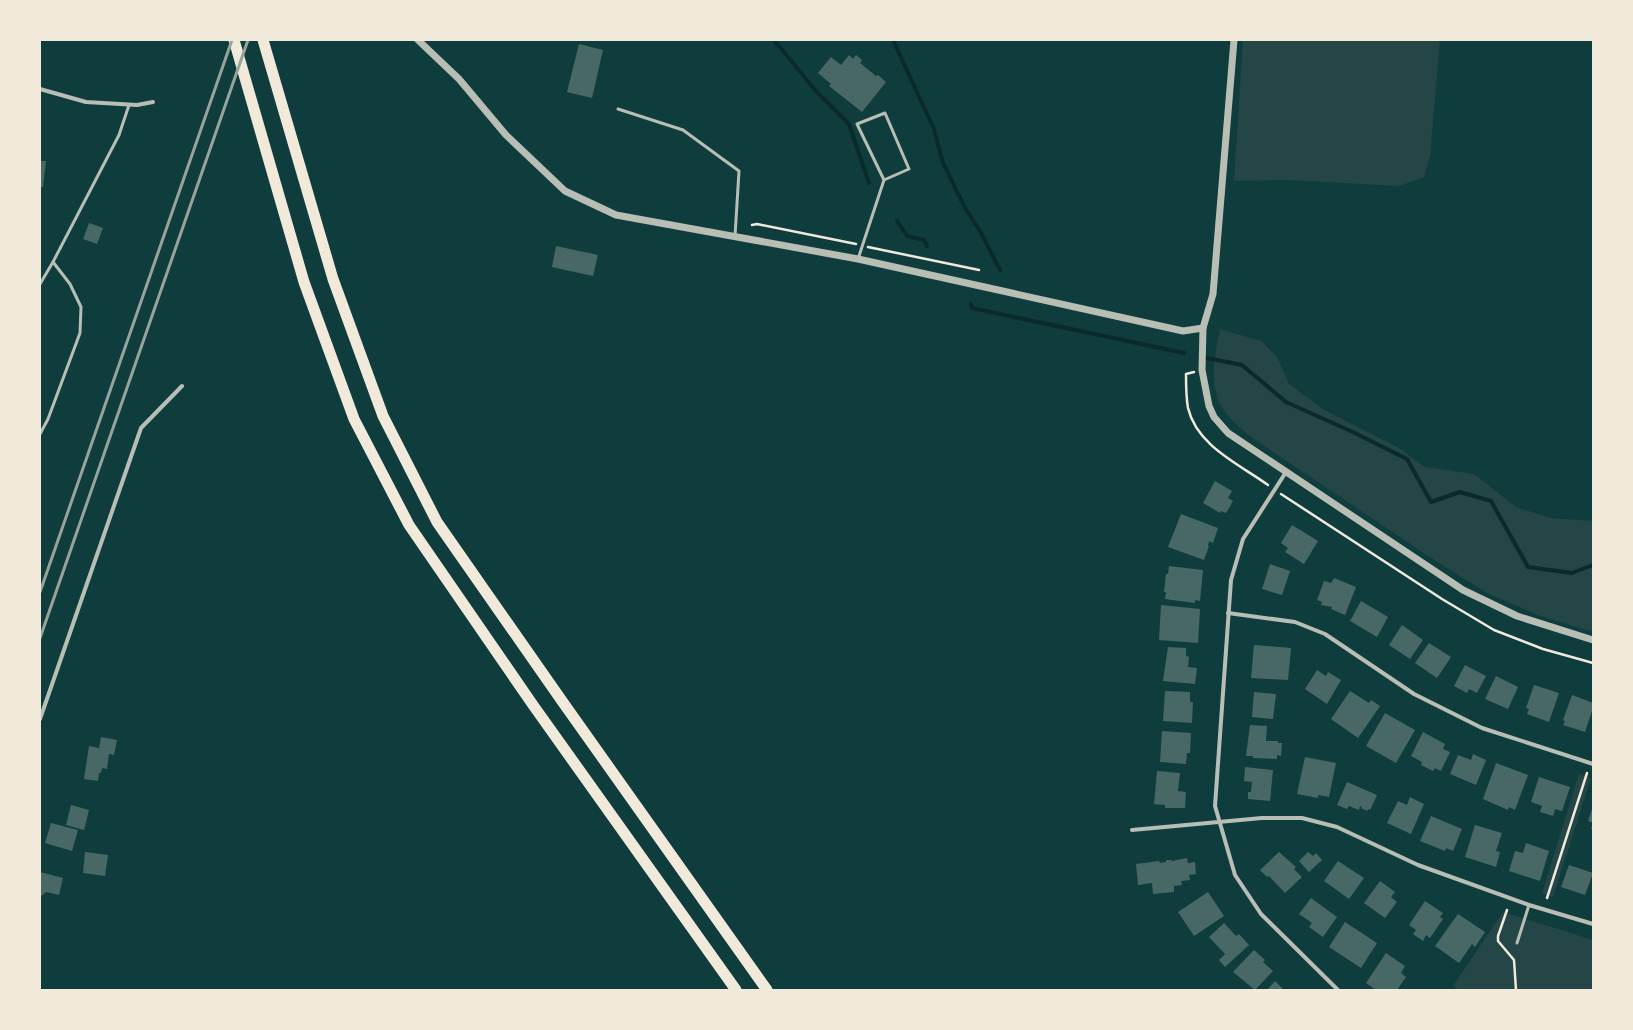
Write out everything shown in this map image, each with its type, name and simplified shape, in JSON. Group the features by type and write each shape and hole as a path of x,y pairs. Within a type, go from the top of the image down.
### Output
{"highway":[{"path":"234,40 304,282 354,419 409,525 533,705 736,990"},
{"path":"263,40 332,279 383,416 437,522 767,990"}],"street":[{"path":"418,40 459,79 506,135 565,191 616,215 858,259 1183,331 1203,328"},
{"path":"1234,40 1213,294 1203,328 1202,370 1204,391 1208,406 1214,417 1228,432 1463,590 1517,616 1593,640"},
{"path":"40,89 86,102 136,106 153,102"},
{"path":"40,718 141,428 182,386"},
{"path":"1286,472 1243,539 1231,580 1215,806 1235,875 1261,914 1338,990"},
{"path":"1228,614 1294,622 1325,634 1414,694 1482,728 1593,764"},
{"path":"1132,830 1262,818 1302,818 1337,827 1418,865 1529,905 1593,924"}],"lane":[{"path":"40,284 119,135 129,105"},
{"path":"618,110 683,130 739,171 735,236"},
{"path":"858,259 884,180 857,124 885,112 909,169 884,180"},
{"path":"40,434 50,414 68,360 80,333 81,306 70,284 53,262"},
{"path":"1517,943 1529,905"}],"path":[{"path":"1289,498 1442,599 1494,630 1543,649 1593,663"},
{"path":"1547,898 1587,773"},
{"path":"1507,910 1498,936 1498,941 1514,960 1516,990"}],"shaded area":[{"path":"1243,40 1440,40 1430,156 1424,177 1399,186 1286,180 1234,181"},
{"path":"1220,329 1261,341 1277,357 1289,384 1324,410 1399,448 1425,467 1474,474 1516,507 1550,518 1593,521 1593,632 1538,615 1487,593 1428,556 1248,435 1230,418 1222,408 1217,398 1214,364"},
{"path":"1579,774 1591,778 1553,897 1542,893"},
{"path":"1503,912 1593,940 1593,990 1459,990 1453,986"}],"building":[{"path":"579,44 603,50 592,98 567,92"},
{"path":"849,55 853,59 856,55 862,60 860,63 886,82 862,112 829,86 831,84 818,73 831,57 841,65"},
{"path":"40,161 46,161 43,187 40,187"},
{"path":"89,223 103,228 97,244 83,239"},
{"path":"556,246 598,255 593,276 552,267"},
{"path":"1215,481 1232,491 1228,498 1233,501 1226,513 1221,511 1220,513 1203,503"},
{"path":"1181,514 1218,528 1213,543 1209,541 1209,546 1204,560 1168,547"},
{"path":"1292,525 1318,541 1304,564 1285,552 1288,548 1281,543"},
{"path":"1270,564 1290,571 1282,595 1262,589"},
{"path":"1169,566 1203,570 1200,601 1195,600 1195,603 1165,599 1166,592 1164,592 1166,574 1168,574"},
{"path":"1334,578 1356,587 1345,615 1331,609 1332,607 1321,605 1322,602 1317,600 1324,581 1331,583"},
{"path":"1361,601 1388,617 1377,637 1350,621"},
{"path":"1161,605 1200,609 1198,643 1159,640"},
{"path":"1402,625 1423,640 1410,659 1389,645"},
{"path":"1429,643 1451,657 1437,678 1415,663"},
{"path":"1254,645 1291,648 1288,680 1251,678"},
{"path":"1168,647 1186,648 1186,656 1189,657 1188,667 1197,668 1195,684 1163,681"},
{"path":"1465,665 1486,676 1477,693 1469,689 1467,693 1454,686"},
{"path":"1317,670 1326,676 1328,672 1341,680 1327,704 1305,689"},
{"path":"1496,676 1518,687 1508,709 1485,699"},
{"path":"1534,685 1559,693 1549,722 1527,714 1529,709 1526,708"},
{"path":"1165,691 1190,692 1190,702 1193,702 1192,723 1163,721"},
{"path":"1350,691 1369,703 1371,700 1380,706 1358,738 1331,719"},
{"path":"1254,692 1276,694 1273,719 1252,717"},
{"path":"1572,695 1593,703 1593,708 1585,732 1563,725 1565,721 1563,720"},
{"path":"1385,713 1415,730 1396,763 1366,746"},
{"path":"1250,725 1267,726 1266,741 1278,741 1278,743 1282,743 1281,756 1277,755 1277,759 1253,758 1253,756 1246,756"},
{"path":"1162,731 1191,733 1190,753 1187,753 1186,764 1160,762"},
{"path":"1423,732 1445,744 1443,749 1450,752 1441,771 1435,768 1433,771 1421,765 1422,762 1411,756"},
{"path":"101,737 117,740 114,755 109,754 107,769 102,768 101,773 99,773 98,781 84,779 89,746 99,748"},
{"path":"1473,754 1486,760 1476,785 1450,774 1458,755 1471,760"},
{"path":"1305,757 1336,763 1329,797 1318,795 1318,798 1297,794"},
{"path":"1496,763 1528,775 1515,810 1509,807 1508,810 1483,799"},
{"path":"1245,767 1273,770 1270,801 1248,799 1248,792 1251,792 1252,782 1244,781"},
{"path":"1157,771 1180,773 1178,791 1186,792 1185,808 1165,808 1165,805 1154,804"},
{"path":"1539,777 1570,787 1562,811 1555,809 1553,816 1540,812 1542,806 1531,802"},
{"path":"1347,782 1377,795 1370,810 1368,809 1367,811 1360,806 1359,810 1349,806 1347,809 1337,805"},
{"path":"1410,797 1424,804 1411,834 1387,823 1398,801 1407,805"},
{"path":"71,805 89,810 84,830 66,825"},
{"path":"1593,806 1593,823 1588,821"},
{"path":"1431,816 1462,829 1453,851 1446,848 1445,851 1420,841"},
{"path":"51,823 78,830 72,851 45,843"},
{"path":"1475,825 1502,833 1496,851 1500,852 1496,867 1465,857"},
{"path":"1526,843 1549,851 1540,881 1509,871 1515,851 1523,853"},
{"path":"85,852 108,855 105,876 83,873"},
{"path":"1279,852 1296,867 1294,869 1302,877 1285,893 1269,876 1267,877 1260,870"},
{"path":"1308,852 1313,856 1316,853 1322,860 1309,872 1299,861"},
{"path":"1187,858 1188,863 1195,862 1196,874 1189,875 1190,880 1181,881 1182,885 1174,886 1174,892 1153,894 1152,883 1138,885 1136,864 1159,861 1160,863 1166,862 1166,860 1172,861"},
{"path":"1338,861 1364,878 1349,899 1324,881"},
{"path":"1569,865 1593,873 1585,895 1561,887"},
{"path":"40,872 63,878 59,895 46,892 40,897"},
{"path":"1380,881 1395,892 1391,897 1397,902 1385,918 1364,903"},
{"path":"1208,892 1224,916 1194,936 1178,912"},
{"path":"1311,898 1337,917 1323,937 1309,927 1312,923 1299,914"},
{"path":"1425,901 1443,913 1440,917 1443,919 1430,938 1426,935 1423,941 1413,934 1416,930 1409,925"},
{"path":"1458,914 1485,932 1475,947 1472,944 1459,963 1435,946"},
{"path":"1345,922 1377,943 1361,968 1329,947"},
{"path":"1224,923 1236,936 1239,934 1249,945 1225,967 1219,960 1225,954 1209,937"},
{"path":"1254,950 1265,960 1263,962 1273,971 1255,990 1233,972"},
{"path":"1386,953 1405,966 1401,973 1406,977 1397,990 1376,990 1366,983"},
{"path":"1275,981 1284,990 1267,990"}],"waterway":[{"path":"774,40 815,90 849,124 869,183"},
{"path":"893,40 934,129 943,163 965,208 980,231 1000,270"},
{"path":"897,221 907,236 924,240 927,246"},
{"path":"971,304 972,308 1184,353"},
{"path":"1207,358 1242,365 1286,402 1355,433 1407,459 1431,502 1460,492 1491,501 1528,567 1572,573 1593,565"}],"railway":[{"path":"40,592 232,40"},
{"path":"40,638 248,40"}]}
